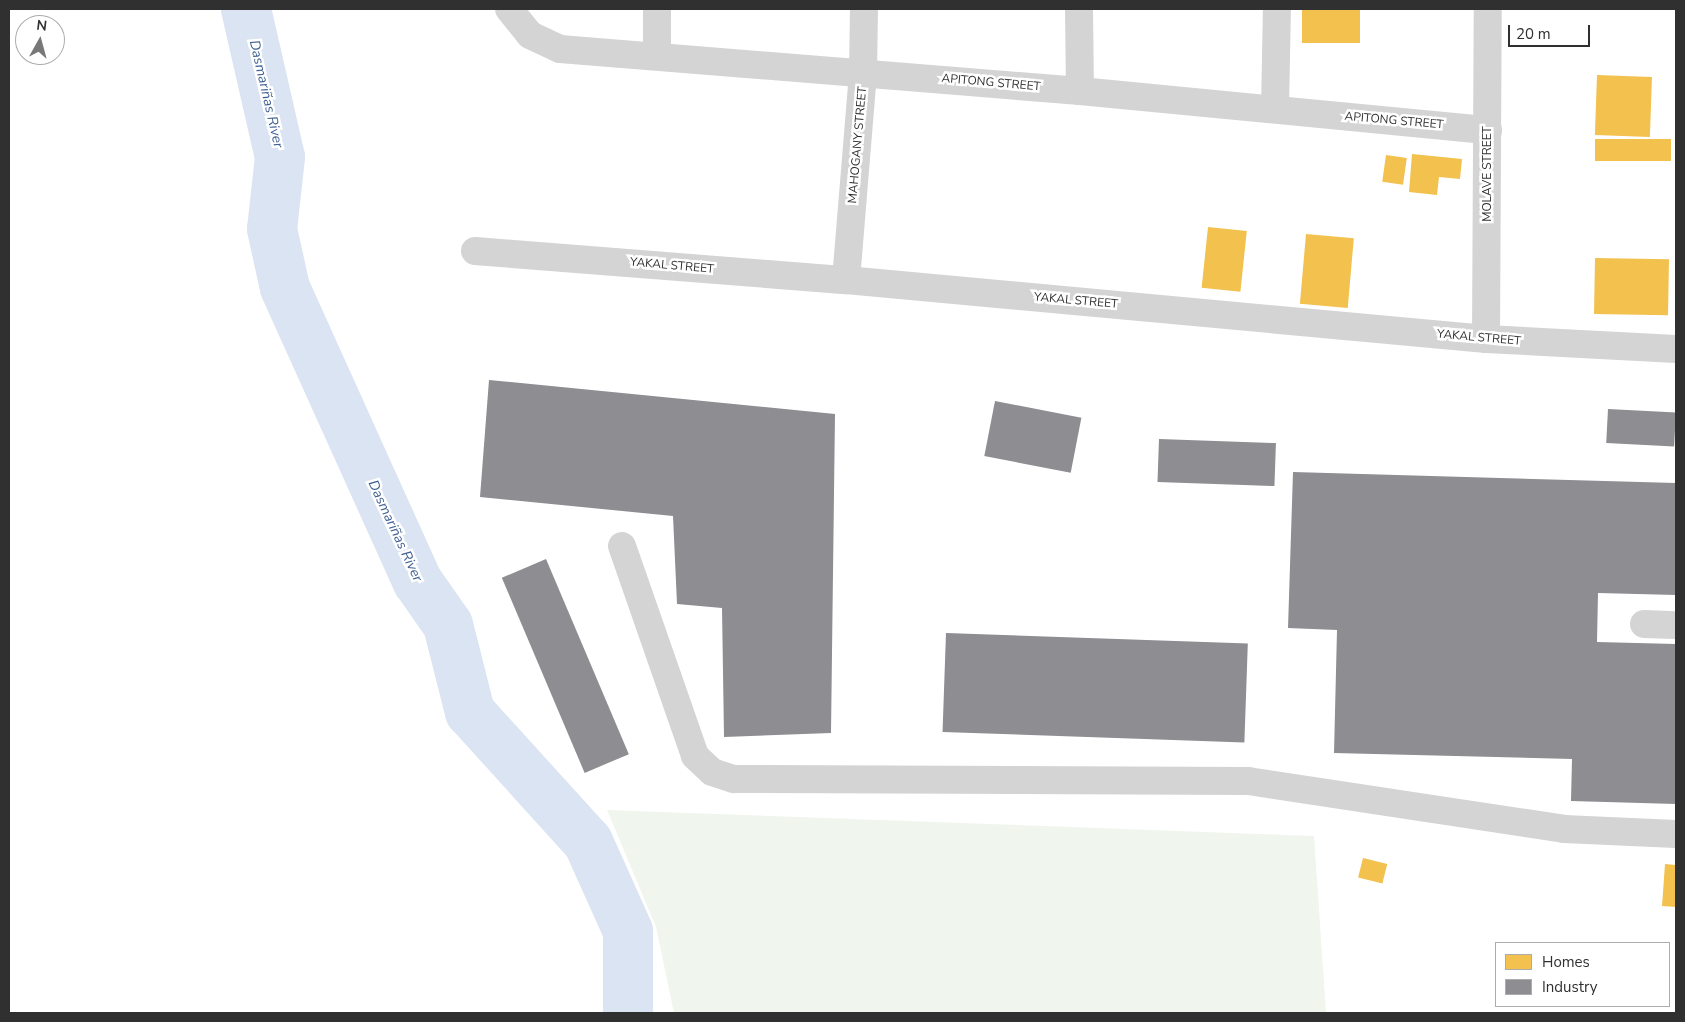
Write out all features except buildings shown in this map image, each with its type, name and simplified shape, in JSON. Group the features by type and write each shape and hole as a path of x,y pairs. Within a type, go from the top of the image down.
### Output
{"street":[{"name":"APITONG STREET","path":"509,9 530,34 560,49 657,54 1080,91 1488,130"},
{"path":"657,9 657,54"},
{"name":"MAHOGANY STREET","path":"846,280 863,73 864,9"},
{"path":"1079,9 1080,91"},
{"path":"1275,110 1277,9"},
{"name":"MOLAVE STREET","path":"1486,339 1488,9"},
{"name":"YAKAL STREET","path":"475,251 846,280 1486,339 1676,348"},
{"path":"622,546 695,756 712,772 734,780 1248,781 1564,829 1676,834"},
{"path":"1644,624 1676,625"}],"shaded area":[{"path":"607,810 1314,836 1326,1013 674,1013 656,927"}],"waterway":[{"name":"Dasmariñas River","path":"246,9 280,157 272,229 285,288 418,582 448,625 470,712 588,842 628,931 628,1013"}]}
